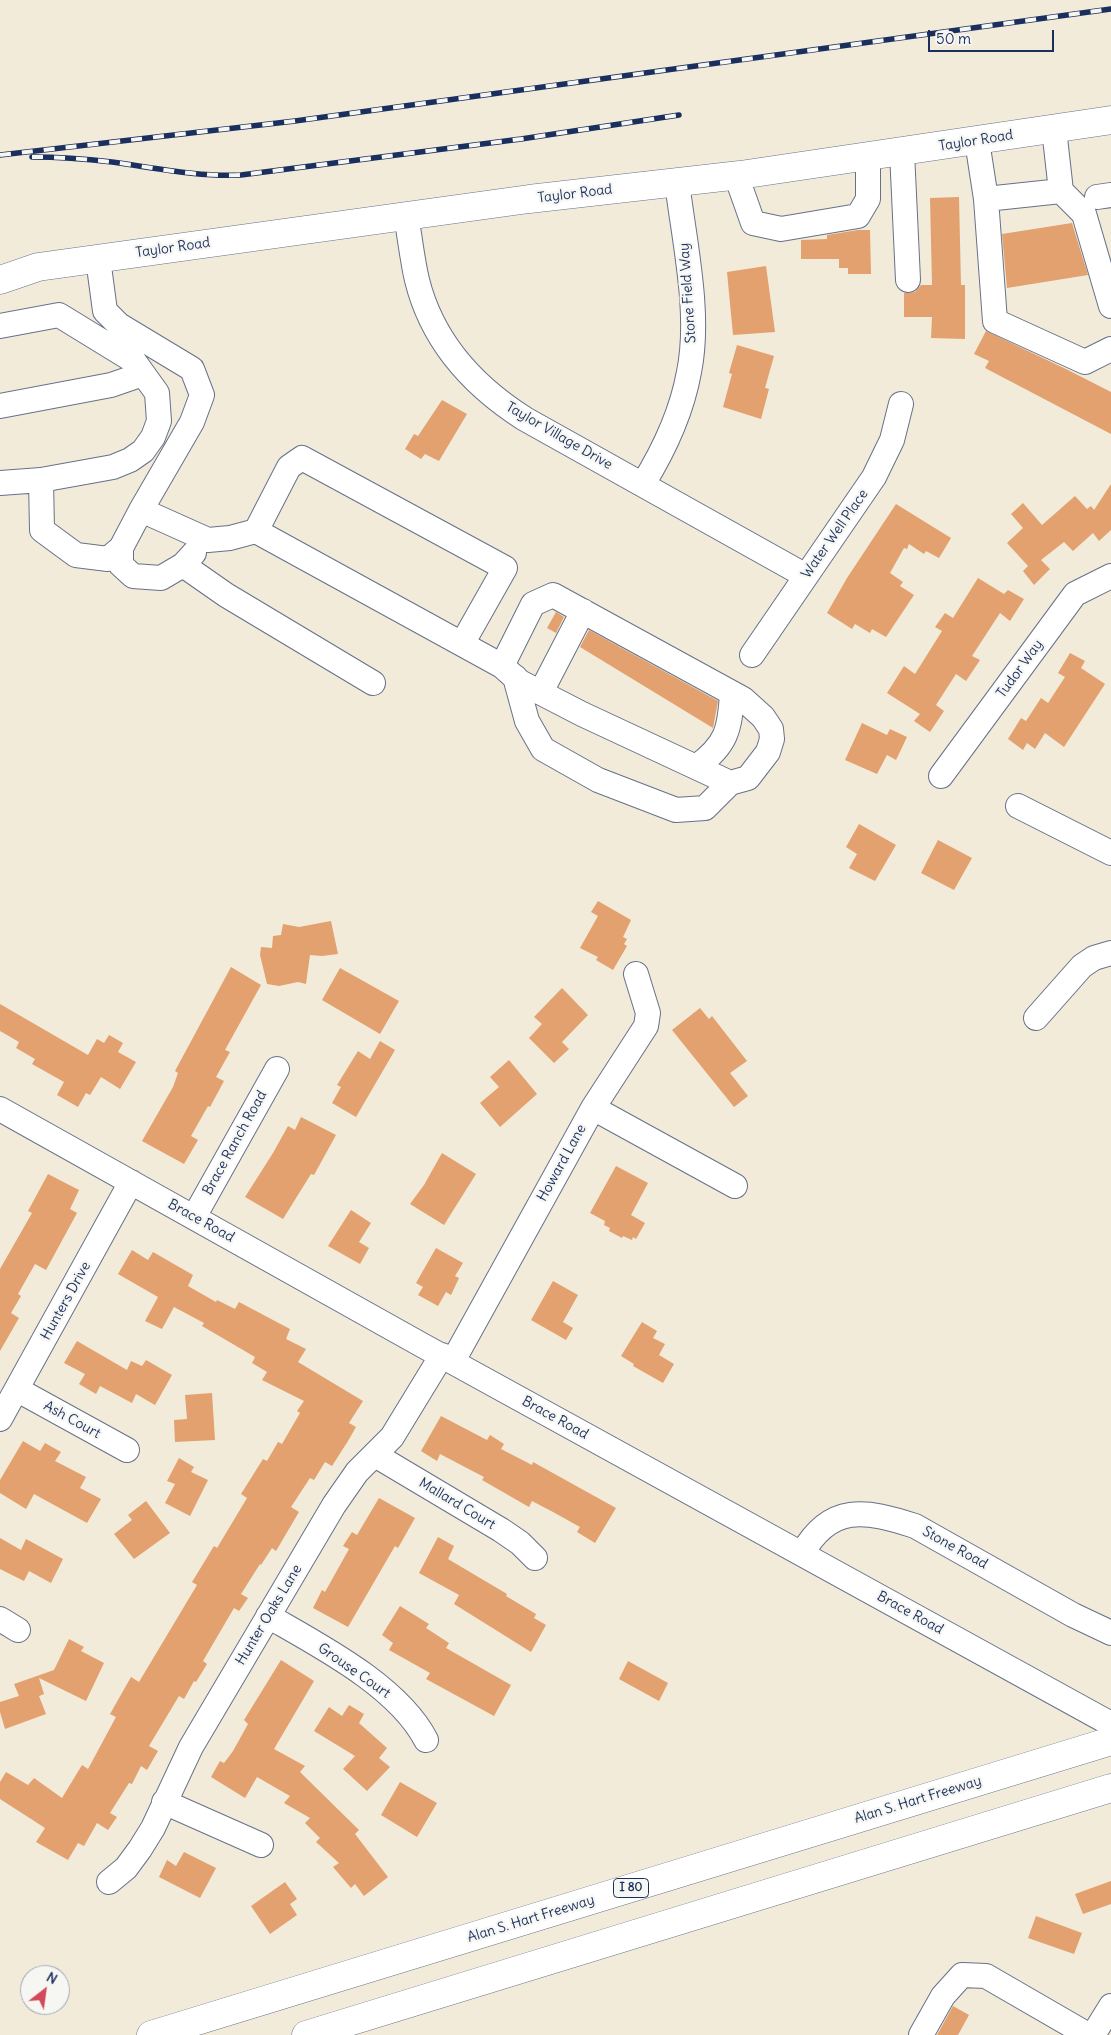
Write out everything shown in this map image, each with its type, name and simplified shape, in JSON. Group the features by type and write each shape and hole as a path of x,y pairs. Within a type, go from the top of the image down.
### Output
{"main road":[{"name":"Taylor Road","path":"0,280 38,267 406,216 868,157 1111,120"},
{"name":"Taylor Road","path":"0,264 9,263 38,267"},
{"name":"Alan S. Hart Freeway","path":"151,2035 1111,1741"},
{"path":"306,2035 1111,1788"}],"street":[{"path":"1054,129 1061,191 1084,214 1111,306"},
{"path":"977,141 986,199 995,322 1085,362 1111,349"},
{"path":"902,152 908,280"},
{"path":"736,175 753,223 781,229 858,216 868,199 868,157"},
{"name":"Stone Field Way","path":"643,484 656,462 685,391 692,348 690,284 677,182"},
{"path":"986,199 1061,191"},
{"name":"Taylor Village Drive","path":"406,216 417,280 426,307 438,332 451,353 465,369 502,404 525,419 806,576"},
{"path":"41,480 42,530 76,555 108,559 121,548 192,422 202,395 192,370 119,325 105,312 98,259"},
{"path":"0,326 59,315 134,361 156,393 159,421 153,437 143,450 130,460 113,467 41,480 0,484"},
{"path":"0,406 111,385 143,374"},
{"name":"Water Well Place","path":"752,655 882,465 896,428 901,404"},
{"path":"256,531 289,467 302,458 505,568 462,644"},
{"path":"141,510 208,540 230,538 256,531 462,644 541,692 582,714 730,783"},
{"path":"121,548 121,565 133,576 161,578 183,565 208,540"},
{"path":"183,565 226,595 372,683"},
{"name":"Tudor Way","path":"942,776 1075,594 1111,576"},
{"path":"553,595 583,611 743,699 763,717 770,729 772,738 768,752 748,778 730,783 705,808 676,810 598,780 544,749 527,721 508,671 533,604 553,595"},
{"path":"541,692 583,611"},
{"path":"696,767 712,755 726,736 731,714 732,693"},
{"path":"1018,806 1111,853"},
{"path":"1036,1018 1082,966 1094,958 1111,953"},
{"name":"Howard Lane","path":"447,1358 593,1108 646,1026 648,1012 636,974"},
{"name":"Brace Ranch Road","path":"194,1217 277,1069"},
{"path":"593,1108 735,1186"},
{"name":"Brace Road","path":"0,1109 1111,1724"},
{"name":"Hunters Drive","path":"0,1419 18,1390 131,1182"},
{"name":"Hunter Oaks Lane","path":"109,1882 126,1868 153,1828 191,1747 346,1486 392,1437 447,1358"},
{"name":"Ash Court","path":"18,1390 127,1450"},
{"name":"Mallard Court","path":"375,1455 501,1530 520,1543 536,1558"},
{"name":"Stone Road","path":"802,1554 811,1538 822,1526 838,1517 858,1514 887,1516 915,1526 1073,1615 1111,1633"},
{"name":"Grouse Court","path":"268,1616 384,1690 418,1724 426,1740"},
{"path":"164,1802 261,1845"},
{"path":"921,2035 943,1996 962,1975 986,1976 1088,2035"},
{"path":"1093,2035 1111,2006"}],"building":[{"path":"959,197 961,285 965,285 965,339 931,338 932,317 904,317 904,293 915,292 921,285 932,285 930,198"},
{"path":"1072,223 1088,275 1007,288 1002,234"},
{"path":"870,230 871,274 848,274 848,268 839,268 839,259 801,259 801,240 827,239 827,235"},
{"path":"766,266 775,332 733,335 727,272"},
{"path":"986,331 1111,392 1111,434 985,368 989,361 974,354"},
{"path":"737,345 774,356 765,388 769,389 761,419 723,407 732,374 729,373"},
{"path":"442,400 467,414 439,461 425,454 421,459 405,449 414,434 418,436"},
{"path":"1111,484 1111,530 1099,541 1093,533 1073,551 1064,542 1041,560 1050,569 1034,585 1023,571 1028,566 1007,543 1023,528 1011,514 1023,503 1042,525 1075,496 1087,509 1091,506 1094,510"},
{"path":"896,504 951,538 939,558 926,551 924,554 909,544 907,549 904,548 890,573 903,582 900,586 914,595 886,637 872,629 870,633 855,624 852,629 827,613 847,578"},
{"path":"978,578 1004,594 1008,590 1024,599 1010,621 1000,613 972,656 980,660 966,681 956,674 936,705 944,711 930,732 914,721 920,714 887,693 904,666 915,674 942,631 935,627 945,613 953,618"},
{"path":"556,612 564,617 556,633 547,628"},
{"path":"589,630 718,701 713,728 580,647"},
{"path":"1070,653 1085,661 1081,668 1105,684 1064,747 1045,733 1035,749 1027,743 1023,750 1008,739 1021,718 1026,721 1041,698 1048,703 1065,677 1058,673"},
{"path":"862,723 887,735 890,729 907,737 896,760 887,755 877,774 845,760"},
{"path":"859,824 896,845 875,881 849,868 857,854 846,847"},
{"path":"938,840 972,858 954,890 921,873"},
{"path":"598,901 631,920 623,937 627,939 624,944 627,946 613,970 596,960 598,957 580,948 598,916 591,912"},
{"path":"331,921 338,954 310,955 306,984 298,982 279,986 267,984 260,955 261,947 272,948 273,936 281,935 283,924 299,927"},
{"path":"231,967 261,985 225,1050 230,1052 216,1077 224,1081 191,1136 198,1140 184,1164 142,1141 173,1087 178,1073 175,1071"},
{"path":"340,968 399,1001 380,1034 322,1000"},
{"path":"562,988 588,1015 562,1042 569,1049 554,1063 529,1038 542,1024 534,1017"},
{"path":"0,1004 88,1055 97,1039 104,1043 109,1035 123,1043 118,1052 136,1062 120,1089 101,1077 90,1095 86,1093 78,1107 57,1095 64,1082 32,1064 35,1059 16,1048 19,1042 0,1031"},
{"path":"700,1008 709,1019 712,1016 747,1061 730,1073 748,1096 734,1107 672,1030"},
{"path":"380,1041 395,1050 356,1117 332,1103 341,1087 337,1085 358,1051 370,1059"},
{"path":"509,1060 537,1094 500,1127 480,1103 499,1087 490,1077"},
{"path":"301,1117 336,1135 314,1175 311,1174 283,1219 245,1197 288,1126 295,1130"},
{"path":"442,1153 476,1174 444,1225 410,1204 424,1185"},
{"path":"616,1166 648,1183 631,1215 645,1223 636,1239 633,1237 632,1240 623,1236 622,1238 609,1231 610,1228 604,1225 605,1221 590,1213"},
{"path":"48,1174 79,1190 70,1209 77,1213 46,1270 35,1264 18,1294 21,1296 11,1313 19,1318 0,1351 0,1269 32,1213 28,1211"},
{"path":"351,1210 371,1223 359,1242 369,1248 360,1264 328,1246"},
{"path":"436,1248 463,1263 455,1276 459,1278 451,1295 446,1292 438,1306 418,1295 423,1287 416,1283"},
{"path":"132,1250 148,1260 153,1252 193,1275 188,1286 216,1302 217,1300 235,1309 239,1302 290,1329 286,1339 306,1349 298,1362 363,1401 349,1423 356,1427 348,1441 332,1466 325,1462 314,1480 310,1478 291,1507 299,1512 276,1551 272,1548 260,1564 241,1594 248,1598 239,1611 234,1608 203,1661 207,1664 196,1682 194,1681 184,1699 179,1696 149,1746 158,1751 147,1770 141,1766 132,1784 129,1783 110,1813 117,1817 108,1830 97,1823 84,1846 78,1843 68,1860 36,1842 45,1828 0,1799 0,1782 6,1772 28,1785 34,1778 62,1798 82,1765 88,1769 116,1717 110,1714 131,1677 139,1682 197,1585 192,1582 214,1546 217,1548 247,1498 241,1494 263,1459 267,1461 278,1442 282,1444 300,1413 297,1411 304,1401 262,1380 267,1372 252,1363 255,1357 202,1326 204,1323 174,1307 162,1329 145,1321 158,1297 118,1274"},
{"path":"553,1281 578,1295 563,1322 573,1328 566,1340 531,1320"},
{"path":"642,1322 657,1331 653,1338 665,1344 659,1355 674,1364 663,1383 633,1366 634,1364 621,1356"},
{"path":"77,1341 127,1370 131,1361 142,1366 146,1360 172,1375 155,1405 136,1394 132,1403 100,1386 96,1394 79,1384 85,1374 64,1363"},
{"path":"212,1393 215,1440 175,1442 174,1420 187,1419 185,1395"},
{"path":"441,1416 487,1440 490,1435 504,1444 501,1449 532,1465 533,1462 616,1508 595,1543 577,1532 580,1527 553,1512 532,1501 529,1507 482,1480 484,1477 440,1454 437,1461 421,1451"},
{"path":"23,1441 40,1451 45,1443 61,1452 55,1461 86,1477 80,1488 101,1499 87,1523 34,1494 26,1509 0,1493 0,1480"},
{"path":"179,1458 194,1467 191,1472 208,1480 190,1516 165,1503 175,1484 167,1481"},
{"path":"379,1498 415,1518 398,1548 395,1546 348,1627 313,1608 322,1590 325,1592 349,1549 343,1546 352,1532 357,1535"},
{"path":"146,1501 170,1533 134,1559 114,1534 132,1520 128,1515"},
{"path":"438,1537 454,1546 448,1559 507,1594 506,1596 536,1614 534,1618 546,1625 531,1652 454,1604 459,1595 419,1573"},
{"path":"0,1538 21,1550 26,1539 63,1559 51,1583 29,1571 24,1581 0,1569"},
{"path":"400,1606 429,1624 426,1628 449,1643 446,1648 511,1685 494,1716 426,1679 430,1673 389,1650 393,1643 382,1635"},
{"path":"69,1639 84,1647 81,1651 104,1663 86,1701 39,1678 44,1694 39,1696 46,1714 5,1729 0,1712 0,1702 19,1696 14,1684 54,1670"},
{"path":"281,1660 314,1681 274,1749 305,1766 300,1772 359,1830 355,1834 388,1877 364,1896 355,1884 351,1888 333,1867 339,1863 316,1842 320,1838 305,1823 310,1818 284,1803 290,1796 257,1777 245,1798 211,1777 220,1761 224,1763 233,1751 248,1724 244,1720"},
{"path":"628,1661 668,1683 659,1701 619,1679"},
{"path":"349,1705 364,1714 359,1723 387,1748 379,1758 390,1767 367,1791 343,1769 355,1756 314,1731 329,1707 342,1716"},
{"path":"400,1782 437,1803 417,1837 381,1815"},
{"path":"184,1852 216,1868 200,1898 159,1877 167,1860 176,1866"},
{"path":"1111,1881 1111,1904 1083,1914 1075,1894"},
{"path":"285,1882 297,1899 290,1904 297,1915 270,1934 251,1906"},
{"path":"1036,1916 1082,1933 1074,1954 1028,1938"},
{"path":"953,2006 969,2015 958,2035 937,2035"}],"railway":[{"path":"0,155 295,121 1111,9"},
{"path":"32,157 102,161 193,173 241,175 521,139 679,115"}]}
